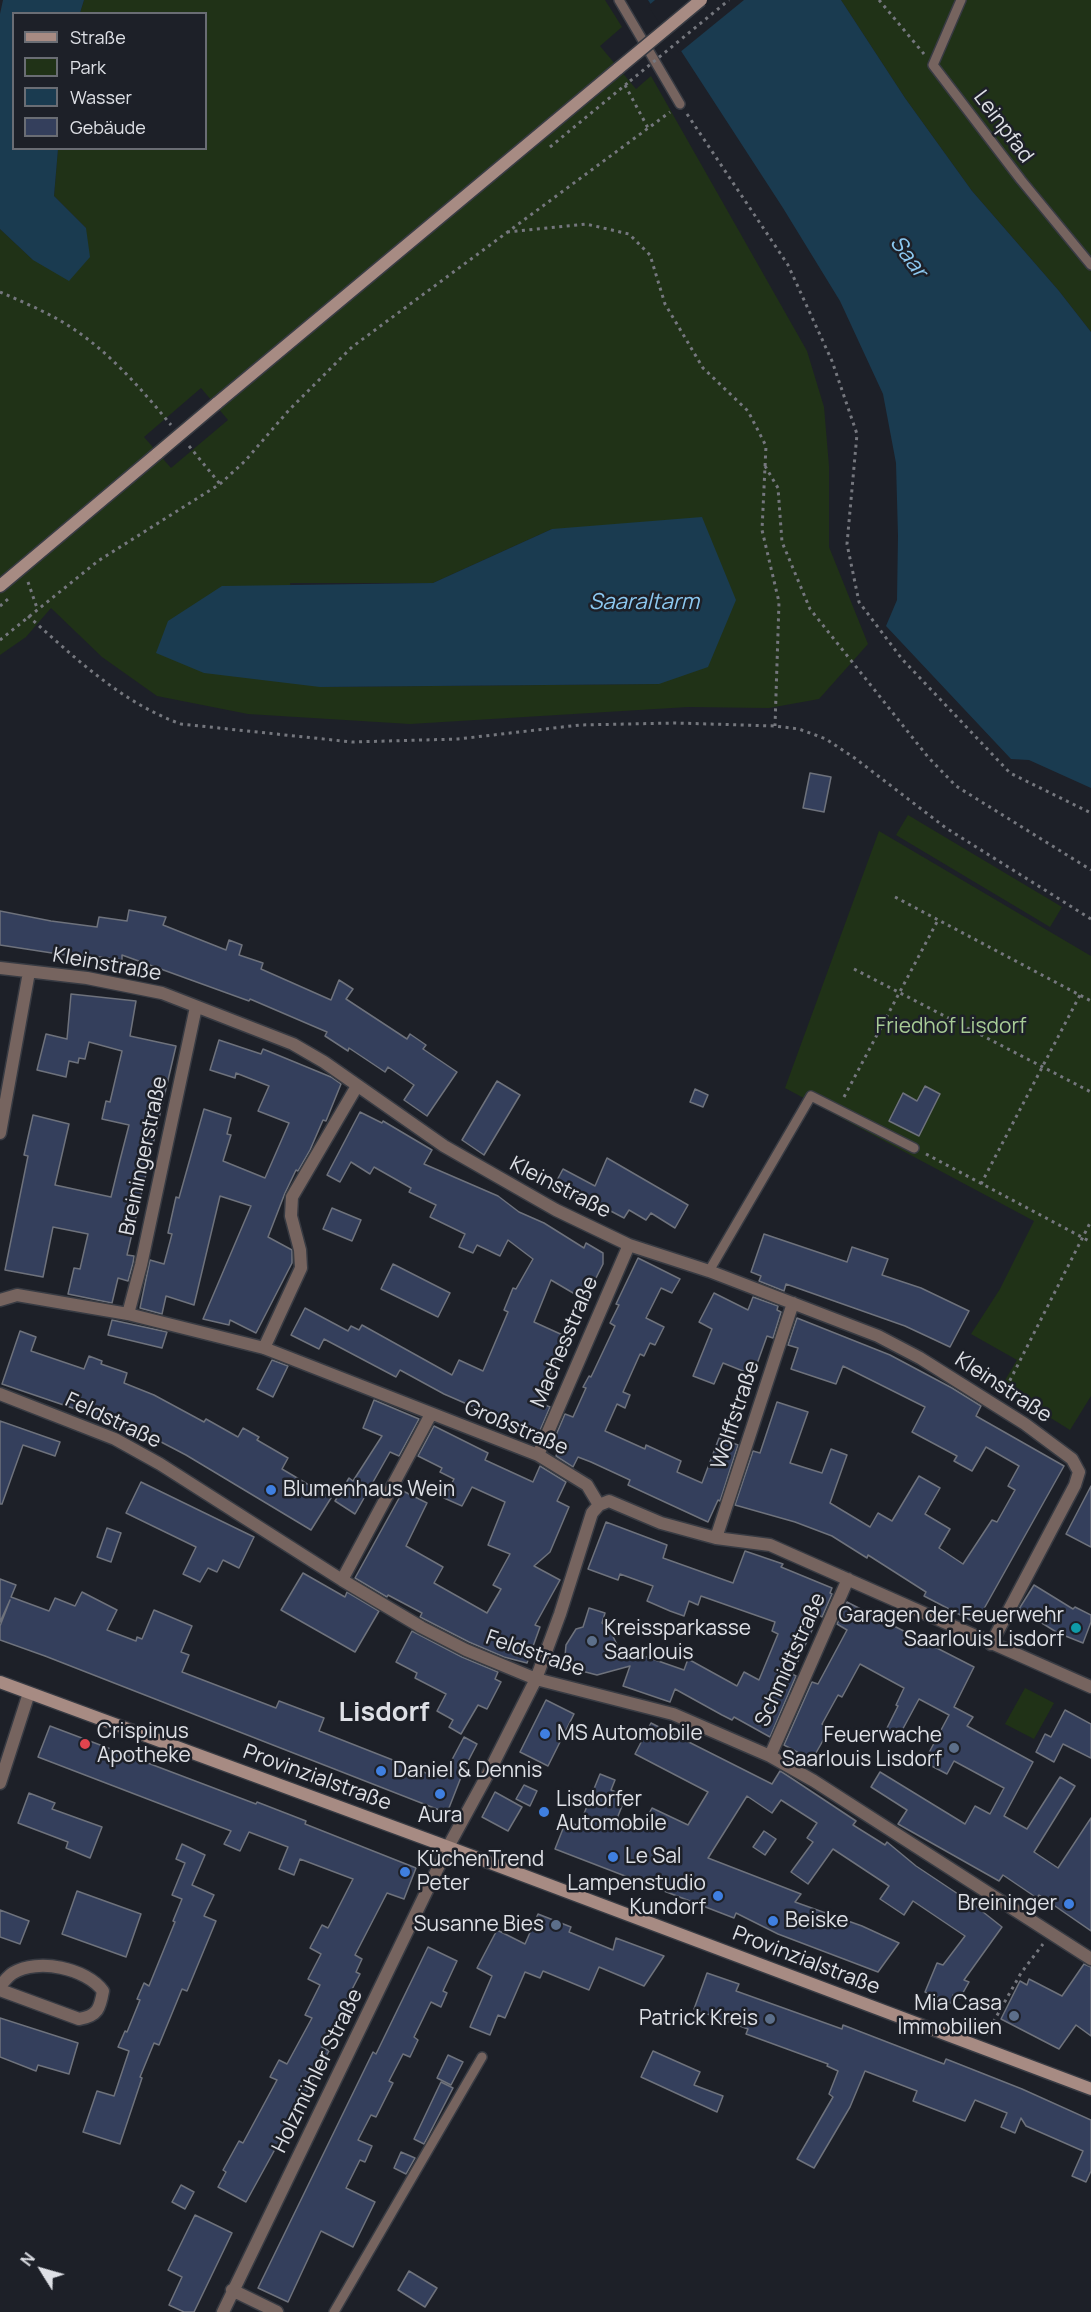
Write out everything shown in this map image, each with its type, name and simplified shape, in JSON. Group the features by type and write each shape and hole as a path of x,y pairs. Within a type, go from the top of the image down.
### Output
{"main road":[{"path":"0,586 701,0"},
{"name":"Provinzialstraße","path":"0,1682 448,1847 1091,2089"}],"street":[{"name":"Kleinstraße","path":"0,968 124,984 162,993 293,1044 324,1062 444,1146 556,1210 629,1245 709,1271 878,1336 920,1358 997,1406 1072,1459 1085,1473"},
{"path":"0,1133 28,972"},
{"name":"Breiningerstraße","path":"128,1314 196,1007"},
{"path":"264,1348 301,1268 300,1250 291,1216 292,1197 357,1086"},
{"name":"Machesstraße","path":"538,1455 629,1245"},
{"name":"Großstraße","path":"0,1300 17,1296 128,1314 264,1348 538,1455 587,1485 599,1505"},
{"name":"Wolffstraße","path":"716,1538 793,1303"},
{"name":"Feldstraße","path":"0,1394 115,1439 160,1464 342,1580 421,1627 466,1650 536,1679 674,1714 770,1756 814,1781 1091,1959"},
{"path":"342,1580 431,1414"},
{"path":"991,1644 1075,1485 1085,1473"},
{"path":"599,1505 609,1501 661,1522 716,1538 770,1545 1091,1688"},
{"name":"Holzmühler Straße","path":"223,2312 448,1847 536,1679 560,1614 592,1513 599,1505"},
{"name":"Schmidtstraße","path":"770,1756 848,1578"},
{"path":"0,1783 29,1693"},
{"path":"49,1965 96,1981 103,1991 100,2007 91,2018 79,2019 0,1988 13,1973 49,1965"},
{"path":"232,2290 277,2312"}],"lane":[{"path":"619,0 680,104"},
{"path":"933,65 961,0"},
{"name":"Leinpfad","path":"933,65 1021,180 1091,265"},
{"path":"709,1271 812,1096 914,1148"},
{"path":"334,2312 482,2057"}],"path":[{"path":"630,81 729,0"},
{"path":"879,0 933,65"},
{"path":"625,85 648,128"},
{"path":"0,640 98,561 220,484 245,461 289,410 352,347 680,104 788,266 832,360 857,434 848,544 859,602 902,659 1010,773 1091,813"},
{"path":"506,233 586,224 629,234 650,255 665,304 703,368 748,411 766,446 762,530 779,603 775,726"},
{"path":"0,292 34,306 74,329 102,351 153,403 175,430"},
{"path":"183,439 220,484"},
{"path":"765,466 778,488 782,542 810,609 928,757 956,786 1091,870"},
{"path":"28,582 38,609"},
{"path":"28,616 64,648 132,701 156,716 181,724 352,742 458,739 580,725 676,723 775,726 799,729 826,739 856,759 946,828 1091,919"},
{"path":"895,897 1091,1001"},
{"path":"837,1109 938,920"},
{"path":"854,969 1091,1092"},
{"path":"981,1184 1080,995"},
{"path":"914,1148 1091,1242"},
{"path":"997,1406 1091,1221"},
{"path":"979,2047 1021,1973 1051,1933"}],"green space":[{"path":"84,0 605,0 622,27 600,46 636,89 651,76 807,351 824,407 829,466 829,547 868,644 819,699 769,708 688,707 410,724 248,714 157,696 102,657 51,608 26,637 0,655 0,229 33,260 86,228 54,196 58,150 207,150 207,12 80,12","holes":["201,388 228,420 171,468 144,437","552,529 659,684 320,687 290,583 433,583"]},
{"path":"841,0 1091,0 1091,332 1059,291 972,191 905,98"},
{"path":"908,815 1062,907 1050,927 896,835"},
{"name":"Friedhof Lisdorf","path":"879,831 1091,956 1091,1396 1070,1430 1001,1387 1017,1360 971,1334 1000,1289 1034,1221 785,1088"},
{"path":"1025,1688 1054,1703 1034,1739 1005,1724"}],"water":[{"path":"3,0 84,0 80,12 12,12 12,150 58,150 54,196 86,228 90,257 69,281 33,260 0,229 0,14"},
{"name":"Saar","path":"648,0 841,0 905,98 972,191 1059,291 1091,332 1091,788 1029,760 1011,759 886,626 897,600 898,536 896,463 883,394 840,301 783,208"},
{"name":"Saaraltarm","path":"702,517 736,600 708,667 659,684 320,687 204,673 156,653 168,621 222,586 433,583 552,529"}],"pier":[{"path":"655,0 744,0 679,53 648,6"}],"building":[{"path":"810,773 831,777 824,812 803,808"},
{"path":"129,910 166,917 163,925 226,950 229,940 242,945 239,955 263,963 261,969 331,1000 339,980 353,989 346,999 407,1039 410,1034 426,1045 423,1049 457,1072 427,1116 404,1100 414,1085 388,1067 385,1072 349,1048 348,1051 325,1036 327,1032 250,999 249,1001 122,955 122,960 78,954 78,957 0,945 0,911 97,927 99,917 127,921"},
{"path":"71,994 136,1001 130,1036 176,1046 127,1255 134,1256 133,1263 128,1281 118,1278 112,1303 68,1294 74,1268 80,1269 88,1234 53,1227 43,1277 5,1270 28,1156 24,1155 33,1115 69,1124 55,1185 111,1197 129,1125 102,1119 106,1101 110,1102 122,1051 89,1042 85,1059 79,1058 78,1063 69,1061 66,1077 37,1070 46,1034 67,1039"},
{"path":"219,1040 261,1054 263,1049 331,1077 341,1084 326,1121 323,1120 310,1150 298,1171 296,1170 285,1193 268,1237 292,1250 292,1263 256,1333 230,1320 229,1325 203,1319 251,1206 220,1196 194,1305 166,1296 162,1314 140,1308 150,1260 164,1264 172,1234 168,1233 176,1197 179,1198 204,1109 231,1118 227,1134 231,1135 223,1161 265,1178 289,1123 258,1111 269,1086 236,1073 235,1078 210,1070"},
{"path":"497,1081 520,1095 484,1155 462,1140"},
{"path":"925,1086 940,1094 919,1136 889,1121 903,1093 917,1101"},
{"path":"695,1089 708,1095 703,1107 690,1102"},
{"path":"360,1112 382,1123 383,1121 432,1150 424,1164 498,1196 519,1212 544,1223 584,1248 586,1243 603,1253 603,1264 585,1300 551,1280 534,1322 567,1337 538,1402 550,1407 538,1435 444,1394 400,1370 396,1377 324,1339 319,1349 291,1335 305,1308 348,1331 351,1326 359,1330 362,1325 452,1375 459,1360 483,1371 508,1312 504,1310 513,1288 516,1289 533,1259 508,1240 500,1256 477,1245 473,1253 459,1247 465,1234 430,1217 436,1205 409,1192 411,1188 374,1167 370,1174 351,1162 340,1182 327,1175"},
{"path":"607,1158 688,1205 675,1228 651,1213 646,1220 629,1210 624,1218 555,1184 563,1169 595,1186"},
{"path":"332,1208 361,1220 352,1241 323,1229"},
{"path":"764,1234 847,1262 852,1247 888,1259 882,1275 921,1288 969,1311 950,1347 905,1326 786,1284 784,1291 759,1281 761,1276 751,1272"},
{"path":"638,1258 680,1279 672,1293 661,1288 646,1318 664,1327 655,1345 650,1343 644,1356 640,1354 623,1392 630,1395 625,1408 617,1404 605,1431 645,1449 646,1445 681,1461 677,1472 702,1483 719,1438 738,1445 720,1501 718,1500 708,1522 628,1485 630,1480 591,1462 578,1457 573,1467 556,1456 560,1445 553,1442 565,1414 573,1417 586,1388 583,1387 589,1376 591,1377 615,1326 610,1323 619,1305 616,1304"},
{"path":"393,1264 450,1293 438,1317 381,1289"},
{"path":"714,1293 748,1310 753,1297 778,1306 777,1310 781,1312 773,1338 767,1336 753,1375 723,1363 714,1384 693,1376 712,1329 699,1322"},
{"path":"797,1318 890,1355 952,1388 981,1406 976,1416 1064,1466 976,1623 924,1596 926,1592 868,1555 867,1558 832,1536 795,1522 735,1505 753,1451 760,1453 777,1402 808,1412 790,1463 822,1473 831,1449 847,1455 830,1503 870,1527 878,1513 892,1521 919,1476 940,1488 925,1514 950,1529 939,1548 963,1564 992,1520 997,1522 1015,1490 1008,1486 1019,1466 986,1447 972,1471 954,1461 957,1456 912,1432 925,1407 843,1366 836,1384 791,1369 798,1348 788,1345"},
{"path":"112,1320 167,1332 162,1348 108,1335"},
{"path":"20,1331 36,1337 31,1351 84,1369 89,1356 102,1361 101,1364 127,1373 124,1383 154,1395 204,1422 206,1419 238,1437 243,1428 259,1437 257,1440 288,1458 282,1469 331,1498 311,1530 186,1455 140,1431 2,1384"},
{"path":"272,1360 288,1366 273,1397 257,1389"},
{"path":"374,1400 419,1419 399,1456 390,1452 355,1514 335,1501 349,1478 353,1481 382,1436 363,1428"},
{"path":"0,1421 60,1442 55,1456 23,1445 2,1504 0,1504"},
{"path":"434,1426 488,1453 485,1460 533,1482 540,1466 566,1482 557,1501 569,1507 550,1552 534,1566 560,1580 535,1625 540,1627 527,1663 504,1657 469,1642 420,1617 422,1613 388,1595 387,1597 355,1578 403,1491 427,1503 406,1546 443,1567 434,1583 487,1613 501,1589 493,1585 510,1554 488,1545 505,1502 472,1487 462,1506 444,1498 454,1479 440,1472 442,1468 418,1456"},
{"path":"141,1482 254,1537 239,1568 223,1560 217,1572 208,1568 200,1582 183,1574 196,1547 126,1513"},
{"path":"1091,1486 1091,1547 1066,1534"},
{"path":"606,1522 667,1545 663,1558 733,1583 745,1551 783,1564 781,1567 832,1588 830,1593 832,1594 822,1617 819,1615 792,1674 796,1676 770,1737 734,1717 732,1720 722,1715 675,1689 670,1702 623,1686 630,1666 597,1675 574,1669 569,1665 565,1656 566,1645 576,1629 583,1627 589,1608 605,1613 602,1623 610,1630 618,1647 684,1670 688,1659 737,1686 744,1672 759,1680 778,1634 772,1631 775,1622 701,1596 698,1605 689,1601 684,1616 647,1601 653,1586 620,1574 618,1580 588,1569"},
{"path":"107,1528 121,1533 111,1562 97,1557"},
{"path":"303,1573 345,1597 347,1592 379,1611 355,1652 281,1610"},
{"path":"0,1579 16,1585 11,1597 49,1611 55,1598 75,1606 82,1592 117,1610 107,1630 136,1641 137,1637 142,1639 154,1610 192,1626 181,1652 189,1655 182,1672 276,1708 279,1701 324,1718 319,1731 431,1775 435,1766 446,1771 464,1737 477,1744 465,1767 447,1813 0,1640 0,1626 10,1600 0,1622"},
{"path":"1034,1585 1073,1609 1075,1607 1091,1615 1091,1622 1083,1643 1058,1633 1019,1609"},
{"path":"847,1602 974,1667 954,1707 973,1717 967,1726 1033,1762 1004,1816 1027,1829 1060,1777 1075,1786 1034,1852 1058,1868 1091,1818 1091,1931 1039,1895 1037,1898 1003,1875 999,1881 898,1824 907,1810 871,1787 880,1772 965,1824 975,1806 990,1814 1004,1788 954,1761 947,1774 924,1762 949,1715 919,1699 899,1736 886,1730 904,1688 860,1664 842,1697 838,1695 822,1724 830,1728 812,1760 784,1745 812,1682 818,1684 847,1630 837,1624"},
{"path":"412,1631 462,1657 498,1672 495,1679 501,1682 487,1709 478,1705 461,1734 449,1727 453,1720 437,1711 446,1694 415,1678 417,1673 396,1662"},
{"path":"546,1700 574,1714 548,1766 520,1752"},
{"path":"1065,1710 1091,1724 1091,1758 1063,1744 1054,1762 1036,1752 1045,1734 1051,1737"},
{"path":"651,1723 772,1784 780,1771 782,1772 856,1821 853,1825 885,1845 887,1842 916,1866 973,1904 1002,1927 964,1980 969,1982 960,1998 953,1995 951,2003 925,1992 937,1963 943,1965 965,1936 913,1901 904,1915 880,1899 889,1886 833,1849 808,1884 791,1872 813,1842 807,1838 817,1823 781,1800 772,1813 747,1796 708,1858 801,1894 795,1902 862,1926 899,1943 878,1972 778,1934 736,1913 734,1918 555,1849 566,1821 579,1826 600,1774 615,1780 611,1790 626,1796 616,1821 640,1831 652,1808 688,1825 708,1792 635,1754"},
{"path":"50,1726 306,1821 305,1824 416,1868 404,1899 387,1893 355,1955 362,1959 356,1972 360,1974 322,2047 329,2051 246,2202 218,2187 226,2172 223,2170 239,2141 243,2143 277,2080 270,2077 279,2060 287,2064 312,2018 305,2015 320,1985 308,1979 321,1954 310,1948 322,1925 328,1928 353,1879 300,1859 294,1875 279,1869 288,1847 249,1832 240,1851 224,1844 231,1831 38,1757"},
{"path":"524,1785 537,1791 530,1806 516,1799"},
{"path":"495,1792 522,1807 508,1831 482,1817"},
{"path":"29,1793 55,1803 52,1809 102,1827 90,1858 66,1848 68,1842 18,1823"},
{"path":"764,1831 776,1839 765,1855 753,1847"},
{"path":"182,1844 205,1855 192,1885 214,1895 204,1916 216,1921 187,1991 182,1989 159,2045 154,2043 140,2077 142,2078 120,2144 83,2132 97,2091 114,2096 129,2051 118,2047 140,2000 137,1999 144,1983 149,1986 175,1922 173,1921 182,1899 172,1895 185,1863 176,1859"},
{"path":"77,1891 141,1914 126,1957 62,1934"},
{"path":"0,1910 29,1921 20,1944 0,1937"},
{"path":"538,1914 571,1927 569,1932 613,1950 616,1938 664,1956 644,1986 599,1967 589,1990 543,1971 540,1978 525,1972 505,2018 498,2015 490,2035 470,2027 492,1976 477,1968 497,1930 525,1944"},
{"path":"428,1947 457,1961 443,1991 447,1993 441,2007 431,2002 414,2037 418,2040 410,2057 403,2054 389,2081 393,2083 376,2117 371,2115 358,2140 372,2146 365,2162 360,2160 346,2188 375,2202 353,2247 321,2231 288,2302 258,2288 373,2052 376,2054"},
{"path":"1084,1964 1091,1967 1091,2036 1076,2025 1059,2049 1001,2019 1020,1981 1027,1985 1029,1979 1062,1996"},
{"path":"707,1973 739,1984 736,1991 842,2029 843,2025 944,2064 946,2059 1022,2089 1091,2120 1091,2171 1086,2182 1072,2176 1083,2151 1026,2126 1021,2118 1015,2133 1001,2127 1007,2113 975,2100 965,2121 913,2101 917,2091 865,2071 850,2107 814,2168 797,2159 833,2097 829,2094 838,2071 827,2066 828,2064 746,2034 748,2029 694,2009"},
{"path":"0,2018 78,2043 69,2074 38,2065 36,2071 0,2057"},
{"path":"653,2051 700,2072 694,2085 723,2096 717,2112 641,2077"},
{"path":"448,2055 463,2062 451,2085 437,2078"},
{"path":"441,2082 453,2088 424,2144 414,2139"},
{"path":"401,2152 415,2158 406,2174 394,2168"},
{"path":"181,2185 194,2192 185,2209 172,2202"},
{"path":"195,2215 232,2233 194,2312 184,2312 169,2305 182,2277 168,2270"},
{"path":"409,2271 437,2288 425,2307 398,2290"}],"place":[{"name":"Blumenhaus Wein","path":"271,1490"},
{"name":"Garagen der Feuerwehr Saarlouis Lisdorf","path":"1076,1628"},
{"name":"Kreissparkasse Saarlouis","path":"592,1641"},
{"name":"MS Automobile","path":"545,1734"},
{"name":"Crispinus Apotheke","path":"85,1744"},
{"name":"Feuerwache Saarlouis Lisdorf","path":"954,1748"},
{"name":"Daniel & Dennis","path":"381,1771"},
{"name":"Aura","path":"440,1794"},
{"name":"Lisdorfer Automobile","path":"544,1812"},
{"name":"Le Sal","path":"613,1857"},
{"name":"KüchenTrend Peter","path":"405,1872"},
{"name":"Lampenstudio Kundorf","path":"718,1896"},
{"name":"Breininger","path":"1069,1904"},
{"name":"Beiske","path":"773,1921"},
{"name":"Susanne Bies","path":"556,1925"},
{"name":"Mia Casa Immobilien","path":"1014,2016"},
{"name":"Patrick Kreis","path":"770,2019"}],"district":[{"name":"Lisdorf","path":"384,1713"}]}
